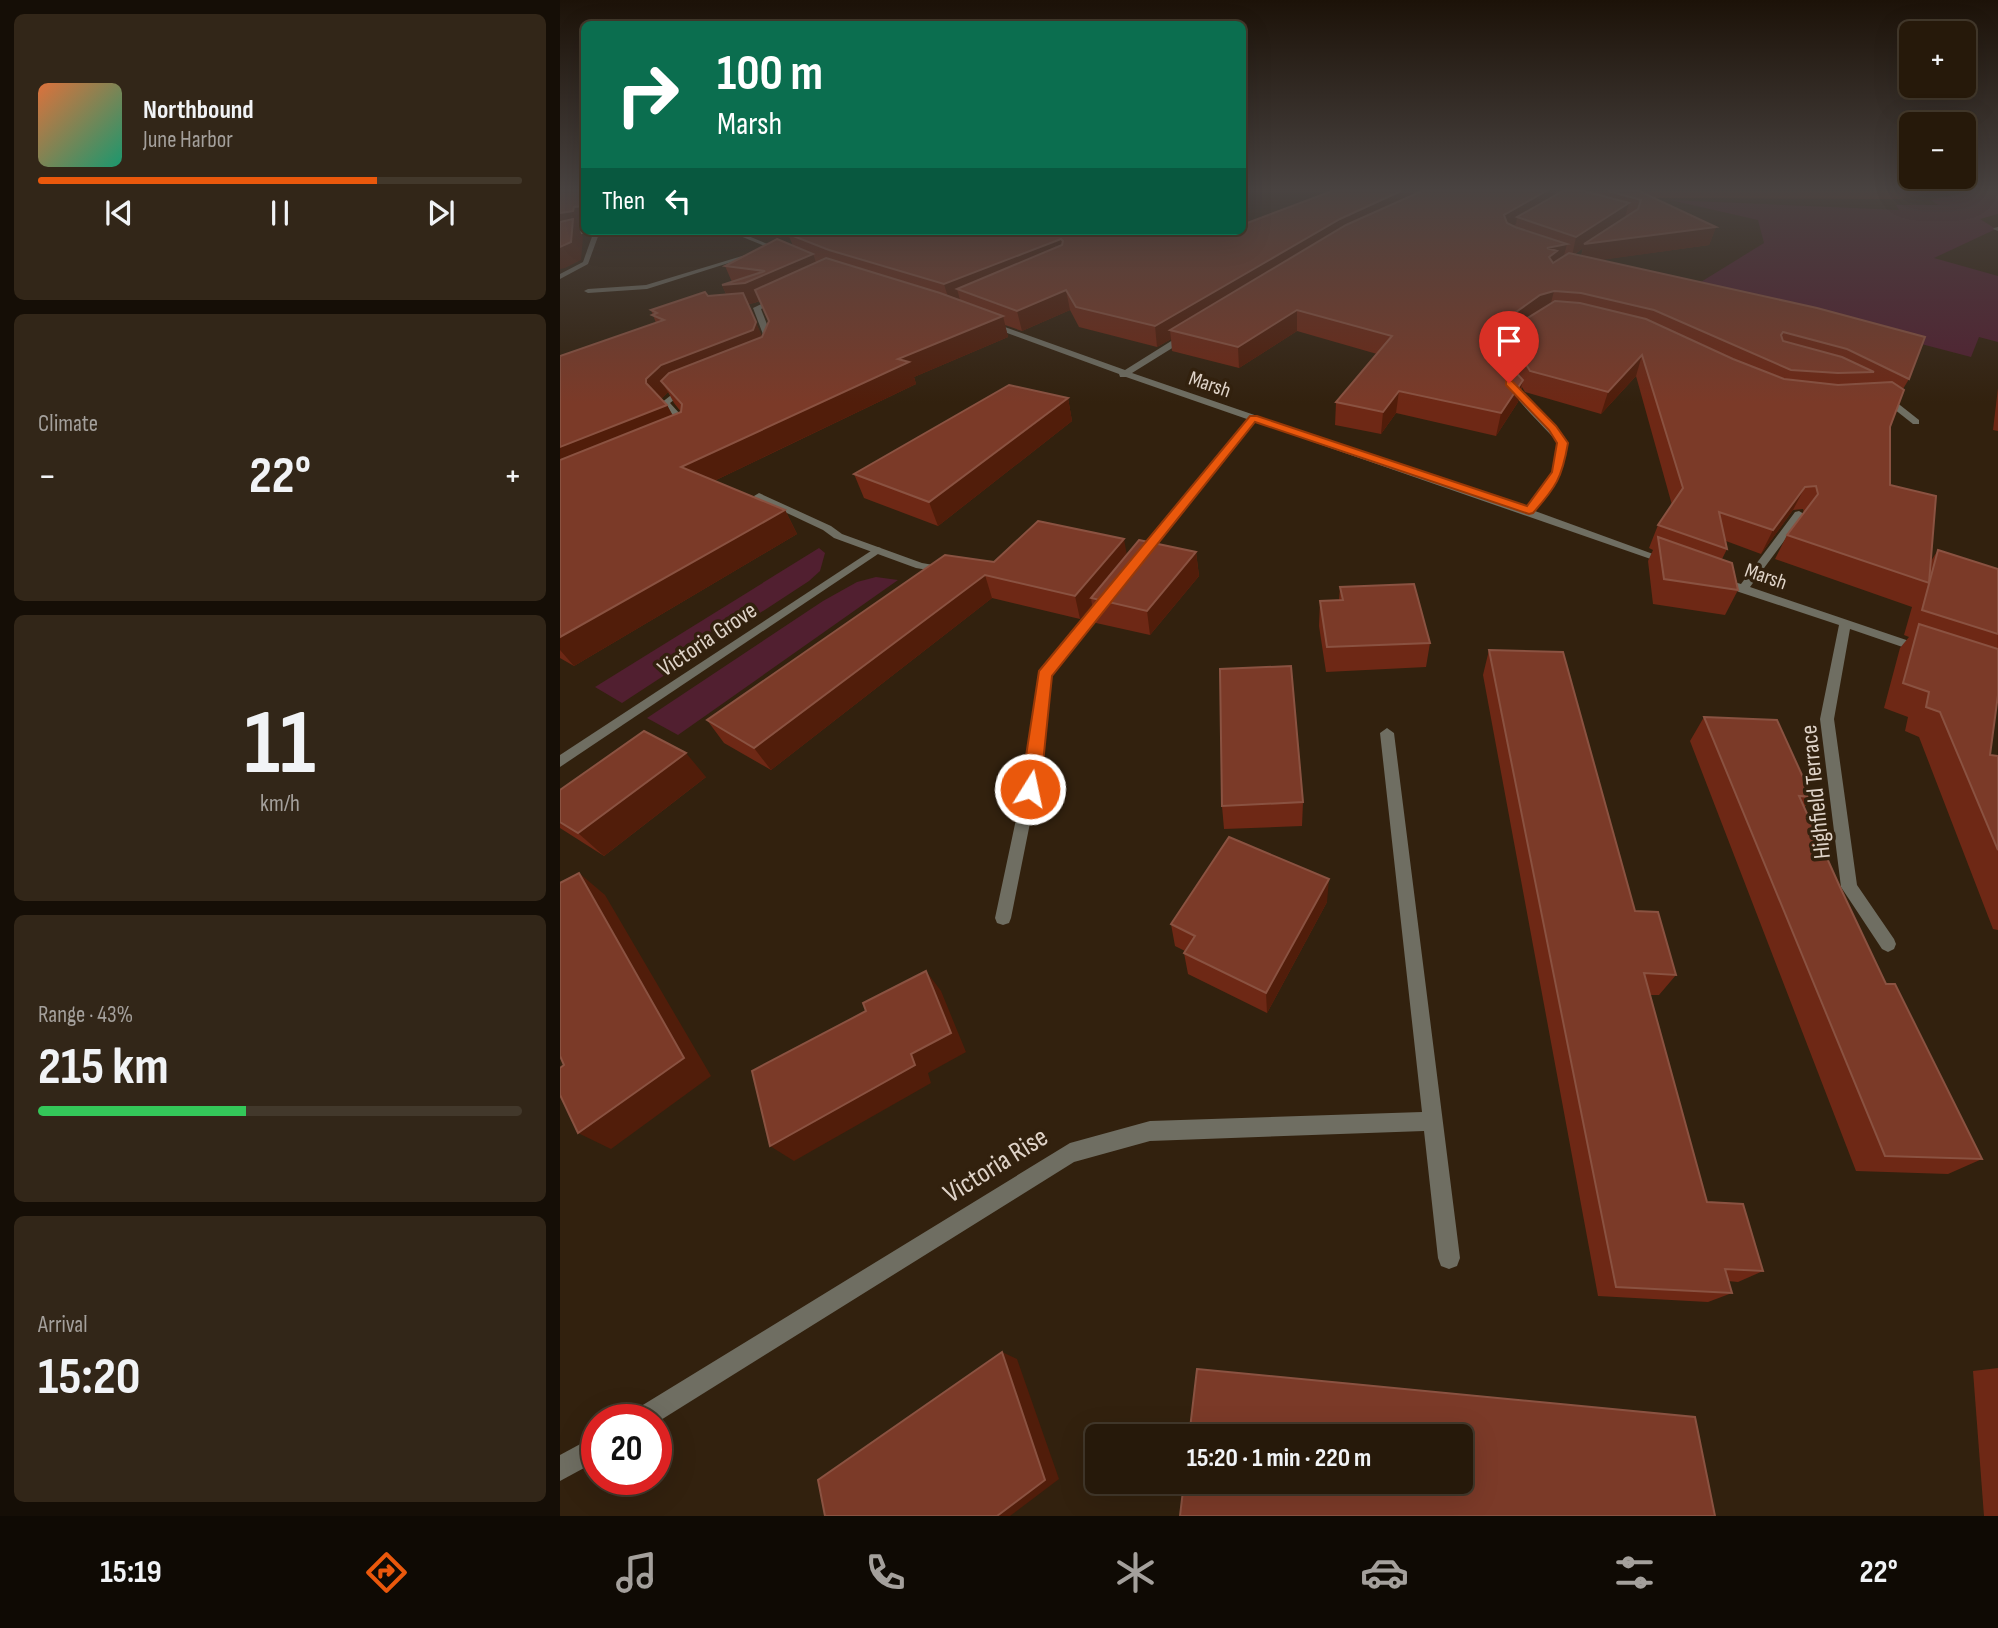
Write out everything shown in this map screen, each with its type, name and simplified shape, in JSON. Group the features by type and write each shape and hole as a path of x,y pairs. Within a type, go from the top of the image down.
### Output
{"street":[{"path":"560,276 586,262"},
{"path":"588,291 621,290 659,284 727,262"},
{"path":"745,310 757,308 790,293"},
{"path":"757,308 772,343 768,354"},
{"name":"Marsh","path":"975,318 1123,375 1529,511 1680,566"},
{"path":"1529,511 1558,472 1563,443 1509,383 1502,370 1502,351 1531,325"},
{"path":"1123,375 1194,331"},
{"path":"678,435 690,430 665,404 677,391 689,387"},
{"path":"1875,395 1885,398 1916,422"},
{"path":"1131,568 1253,418"},
{"path":"759,496 827,528 838,536 919,566 958,573"},
{"path":"1744,589 1799,514"},
{"name":"Victoria Grove","path":"560,762 877,550"},
{"name":"Marsh","path":"1706,575 1934,653"},
{"path":"1003,918 1035,763 1044,675 1114,589"},
{"name":"Highfield Terrace","path":"1845,624 1827,719 1849,887 1888,944"},
{"path":"1387,733 1449,1258"},
{"name":"Victoria Rise","path":"665,1404 1070,1153 1150,1131 1433,1121"},
{"path":"560,1469 581,1457"}],"shaded area":[{"path":"1734,262 1947,262 1998,276 1998,342 1979,337 1971,357 1696,285"},
{"path":"819,548 825,553 820,571 809,581 622,703 595,687"},
{"path":"876,577 898,580 678,735 647,718 823,601 857,582"}],"building":[{"path":"733,262 795,262 745,283 722,285 765,271 725,266"},
{"path":"818,262 838,262 940,293 1003,316 898,359 909,362 681,467 785,510 560,637 560,460 681,412 682,404 661,381 669,373 762,337 769,321 755,290"},
{"path":"869,262 1002,262 944,284"},
{"path":"1022,262 1266,262 1155,326 1076,307 1066,290 1017,311 957,289"},
{"path":"1284,262 1608,262 1817,308 1925,337 1909,379 1847,349 1783,332 1783,341 1842,357 1874,372 1791,370 1654,310 1581,293 1554,291 1540,295 1509,317 1498,338 1508,364 1523,380 1501,413 1399,391 1383,412 1336,402 1392,336 1297,310 1238,347 1170,330"},
{"path":"705,292 708,296 743,293 756,322 753,330 661,365 646,379 646,383 667,405 560,447 560,356 664,320 652,315 657,313 651,310"},
{"path":"1555,301 1580,303 1646,319 1784,379 1838,385 1892,382 1904,390 1890,427 1890,485 1936,496 1929,583 1787,535 1818,494 1816,486 1805,487 1773,530 1719,512 1727,549 1658,525 1683,488 1642,355 1608,392 1530,371 1511,339 1518,324"},
{"path":"1009,385 1068,398 929,502 854,474"},
{"path":"1038,521 1124,539 1075,596 985,575 754,748 707,720 945,555 994,562"},
{"path":"1658,537 1732,563 1738,590 1664,579"},
{"path":"1139,540 1196,552 1147,611 1091,598"},
{"path":"1938,550 1998,569 1998,634 1922,610"},
{"path":"1414,584 1430,643 1327,647 1320,601 1343,600 1340,587"},
{"path":"1919,624 1998,649 1998,695 1990,755 1998,756 1998,850 1940,712 1926,707 1929,692 1903,683"},
{"path":"1489,650 1563,652 1635,911 1658,912 1676,975 1644,973 1707,1202 1743,1204 1763,1271 1725,1269 1732,1293 1616,1287"},
{"path":"1291,666 1303,802 1222,806 1220,669"},
{"path":"1704,717 1777,720 1812,797 1799,796 1840,887 1886,984 1895,984 1982,1159 1885,1156"},
{"path":"644,731 686,753 578,833 560,822 560,790"},
{"path":"1229,837 1329,879 1266,993 1184,953 1195,936 1171,924"},
{"path":"579,873 684,1058 578,1133 560,1095 560,1068 564,1065 560,1056 560,883"},
{"path":"926,971 951,1033 911,1054 915,1065 770,1146 752,1071 866,1011 863,1003"},
{"path":"1002,1352 1045,1480 997,1516 825,1516 818,1480"},
{"path":"1197,1369 1695,1417 1715,1516 1180,1516 1183,1494 1473,1494 1473,1424 1191,1424"}],"route":[{"path":"1030,789 1044,675 1253,418 1529,511 1558,472 1563,443 1509,383"}]}
